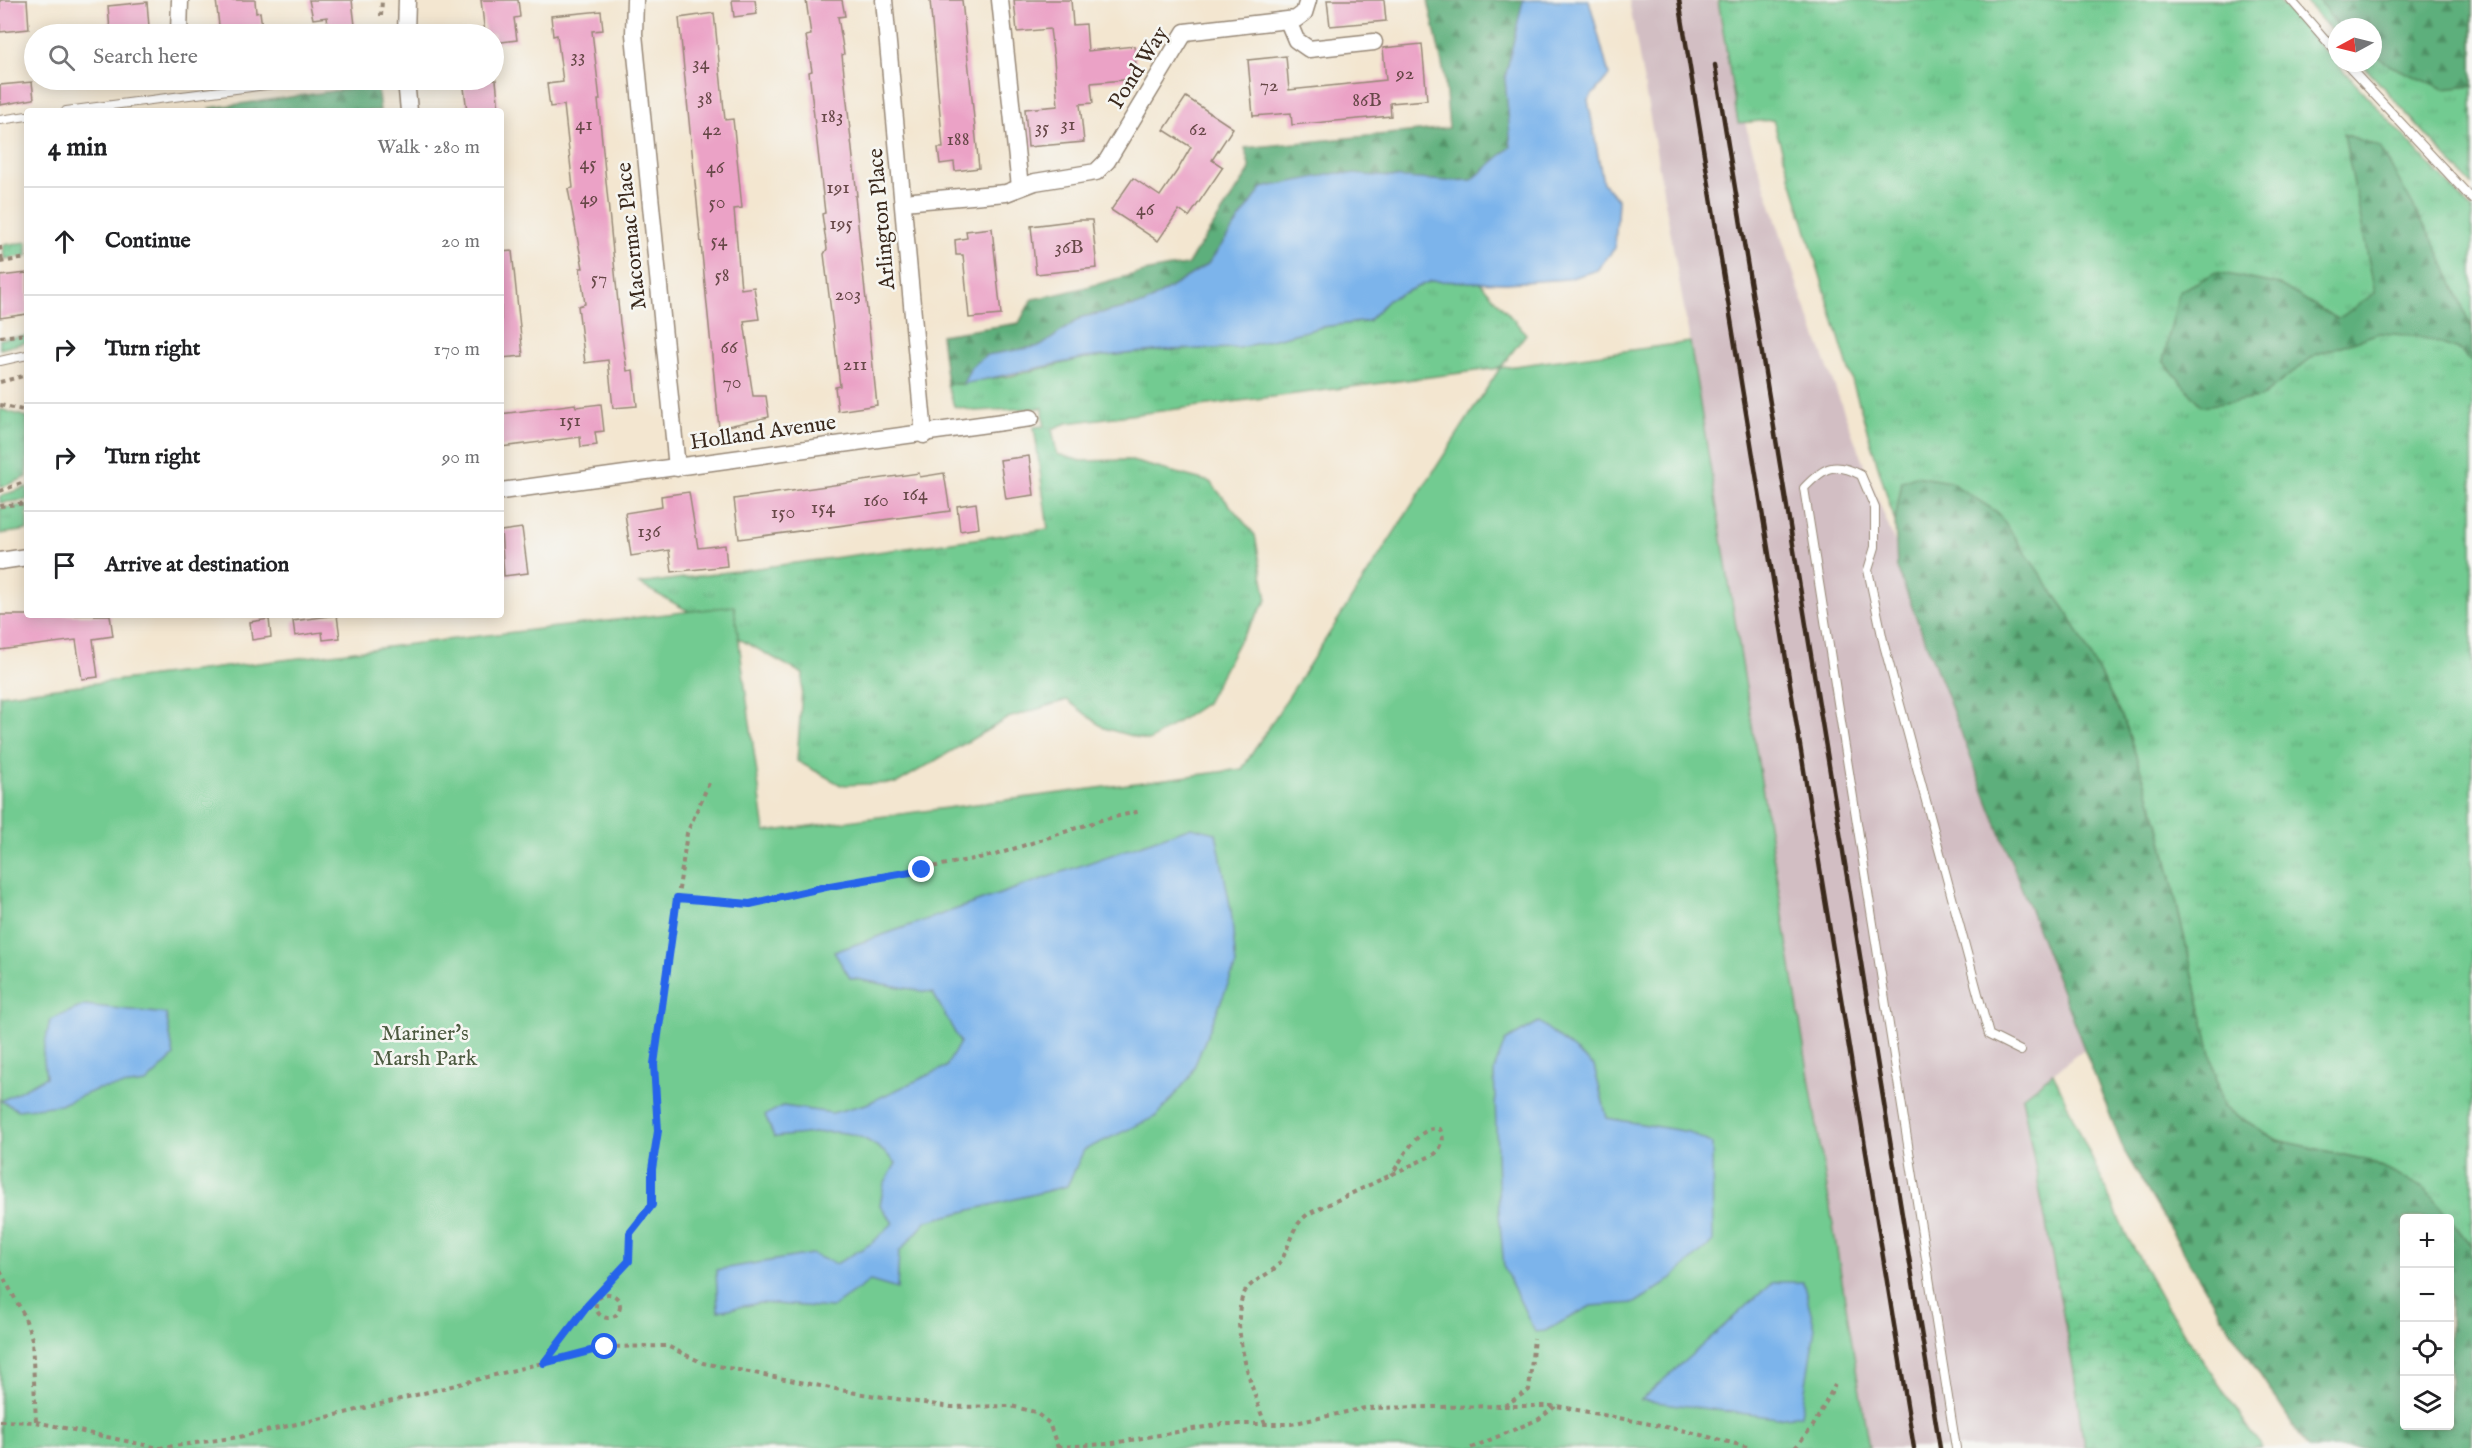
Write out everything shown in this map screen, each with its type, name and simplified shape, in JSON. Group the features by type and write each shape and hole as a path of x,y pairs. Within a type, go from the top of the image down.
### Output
{"street":[{"path":"179,24 180,0"},
{"path":"406,24 407,0"},
{"name":"Macormac Place","path":"635,0 636,45 677,468"},
{"name":"Arlington Place","path":"884,0 924,435"},
{"path":"1000,0 1020,187"},
{"path":"1308,0 1304,13 1288,21 1296,40 1310,49 1374,42"},
{"name":"Pond Way","path":"903,202 1006,193 1035,182 1096,171 1107,161 1185,32 1288,21"},
{"path":"407,90 409,108"},
{"name":"Holland Avenue","path":"504,491 924,435 1031,418"},
{"path":"0,561 24,557"}],"lane":[{"path":"2291,0 2328,43"},
{"path":"2353,72 2472,199"},
{"path":"89,108 228,90"},
{"path":"0,120 24,116"},
{"path":"0,361 24,356"},
{"path":"1956,1448 1804,488 1824,470 1844,466 1861,474 1875,508 1875,547 1868,570 1989,1035 2021,1051"}],"path":[{"path":"381,16 382,0"},
{"path":"0,246 1,262 24,258"},
{"path":"0,337 24,334"},
{"path":"0,382 24,376"},
{"path":"0,405 24,410"},
{"path":"0,491 24,482"},
{"path":"0,506 24,503"},
{"path":"544,1363 588,1305 629,1261 630,1233 652,1205 652,1169 658,1131 654,1064 687,833 709,783"},
{"path":"677,898 750,904 830,886 995,855 1101,820 1141,811"},
{"path":"1265,1424 1248,1379 1242,1349 1242,1301 1247,1290 1272,1271 1281,1260 1296,1223 1308,1214 1435,1154 1443,1145 1444,1137 1440,1129 1433,1127 1424,1131 1391,1174"},
{"path":"0,1271 24,1315 32,1339 36,1422"},
{"path":"610,1294 617,1298 619,1309 613,1316 605,1317 599,1314 596,1304 600,1297 610,1294"},
{"path":"1504,1406 1529,1390 1534,1338"},
{"path":"0,1421 36,1422 159,1448 260,1432 605,1347 667,1346 703,1363 856,1393 951,1407 1011,1406 1035,1412 1049,1423 1058,1448 1108,1444 1222,1424 1291,1424 1365,1408 1504,1406 1557,1406 1686,1431 1751,1448"},
{"path":"1796,1448 1813,1426 1835,1385"},
{"path":"1471,1448 1539,1419 1557,1406"}],"shaded area":[{"path":"1629,0 1717,0 1723,34 1749,138 1799,290 1862,460 1974,740 2088,1046 2022,1097 2074,1372 2084,1448 1869,1448 1690,342"}],"green space":[{"path":"1428,0 1523,0 1511,147 1472,180 1263,188 1208,264 1145,304 1082,317 1041,346 987,355 971,367 963,384 947,384 941,335 1019,323 1032,299 1148,271 1187,265 1250,170 1245,148 1449,128 1444,73"},
{"path":"1718,0 2278,0 2328,54 2328,72 2345,72 2472,210 2472,1247 2454,1225 2454,1214 2445,1214 2425,1189 2367,1160 2277,1140 2223,1107 2158,822 2125,723 2069,615 1902,481 1895,522 1773,120 1738,123"},
{"path":"2304,0 2472,0 2472,185 2369,72 2382,72 2382,18 2328,18 2328,27"},
{"path":"2319,0 2472,0 2472,86 2444,89 2391,66 2382,60 2382,18 2332,18"},
{"path":"341,90 378,90 380,108 210,108"},
{"path":"2344,134 2380,147 2437,248 2472,329 2472,362 2462,351 2418,336 2379,333 2315,355 2260,398 2202,406 2163,361 2179,292 2216,272 2280,285 2338,319 2375,293"},
{"path":"24,242 24,256 4,259 3,245"},
{"path":"1431,281 1480,282 1526,334 1500,368 1067,423 1052,429 1057,454 1081,461 1128,460 1210,482 1255,535 1267,600 1239,641 1206,703 1149,741 1104,728 1067,700 1008,718 897,783 841,785 797,761 803,674 639,584 1048,529 1034,427 1044,426 1043,408 974,411 954,406 947,384 1011,376 1085,358 1165,350 1239,348 1322,327 1368,321 1389,299"},
{"path":"24,336 24,343 0,349 0,339"},
{"name":"Mariner's Marsh Park","path":"1690,342 1869,1448 0,1448 0,695 734,606 765,832 1242,769 1500,368"},
{"path":"0,409 24,416 24,478 0,488"},
{"path":"1915,476 1950,482 1997,512 2069,615 2125,723 2158,822 2223,1107 2277,1140 2367,1160 2425,1189 2446,1214 2400,1214 2400,1430 2454,1430 2454,1224 2472,1247 2472,1448 2308,1448 2224,1320 2124,1151 1897,568 1895,522 1902,481"},
{"path":"24,488 24,500 0,503 0,496"},
{"path":"24,505 24,530 0,534 0,508"},
{"path":"2053,1073 2127,1236 2168,1309 2262,1448 2084,1448 2074,1372 2022,1097"}],"water":[{"path":"1523,0 1589,0 1609,75 1588,100 1603,183 1618,200 1615,248 1597,270 1568,279 1506,283 1431,281 1389,299 1368,321 1322,327 1239,348 1165,350 1085,358 963,384 971,367 987,355 1041,346 1082,317 1145,304 1208,264 1262,188 1337,173 1447,181 1472,180 1511,147 1505,78"},
{"path":"1191,827 1216,833 1231,910 1236,965 1190,1077 1157,1116 1084,1150 1067,1186 927,1221 899,1252 897,1289 870,1281 831,1308 760,1303 718,1311 716,1270 811,1254 836,1264 872,1243 893,1223 880,1205 884,1184 896,1163 881,1149 867,1140 840,1132 774,1137 765,1115 783,1106 832,1113 866,1104 946,1067 960,1042 933,993 850,978 834,952"},
{"path":"85,1005 166,1014 174,1056 146,1083 98,1089 60,1105 18,1110 1,1101 46,1077 43,1053 50,1020"},
{"path":"1539,1022 1594,1066 1607,1118 1689,1132 1712,1144 1713,1242 1665,1284 1635,1303 1591,1306 1545,1331 1535,1332 1504,1268 1499,1213 1494,1070 1505,1041"},
{"path":"1773,1282 1803,1282 1815,1328 1801,1415 1777,1418 1641,1400"}],"building":[{"path":"0,0 27,0 29,24 24,24 24,30 0,32"},
{"path":"216,0 255,0 256,13 260,12 262,24 219,24"},
{"path":"309,0 352,0 355,24 328,24 327,17 313,19"},
{"path":"481,0 518,0 520,17 514,18 517,40 504,42 504,24 484,24"},
{"path":"732,0 755,0 757,14 734,17"},
{"path":"806,0 842,0 845,16 838,17 844,54 842,55 857,196 855,196 877,405 838,411 835,387 840,386 824,254 827,249 822,214 825,213 809,72 812,71 806,36 811,35"},
{"path":"930,0 962,0 979,168 955,171 954,162 940,164 938,148 943,148"},
{"path":"1014,0 1071,0 1073,25 1086,24 1088,51 1134,46 1137,75 1134,75 1134,79 1091,83 1093,103 1080,104 1084,142 1028,147 1025,109 1058,106 1054,59 1050,29 1017,32"},
{"path":"1327,0 1384,0 1386,21 1330,26"},
{"path":"147,2 149,24 109,24 108,6"},
{"path":"601,11 603,30 592,31 600,100 598,100 620,323 627,371 633,370 637,406 613,408 608,360 585,363 578,306 585,304 580,268 583,268 568,189 573,188 564,105 550,107 547,84 563,82 557,35 553,36 551,16"},
{"path":"714,13 725,120 733,119 742,208 734,209 741,289 754,287 759,319 744,321 749,356 747,356 753,396 766,396 769,417 719,428 679,18"},
{"path":"1422,44 1427,100 1390,103 1391,116 1292,125 1291,113 1253,116 1248,60 1286,56 1289,90 1386,80 1383,48"},
{"path":"24,83 24,90 33,90 34,99 0,105 0,85"},
{"path":"464,90 497,90 499,108 467,108"},
{"path":"1186,97 1233,128 1212,160 1223,167 1189,217 1179,210 1158,241 1111,210 1133,178 1160,196 1177,171 1191,147 1164,130"},
{"path":"1092,220 1097,268 1036,274 1031,226"},
{"path":"992,228 1001,315 969,318 963,255 956,255 955,240 967,238 966,231"},
{"path":"512,251 523,356 504,358 504,252"},
{"path":"24,273 24,314 0,318 0,276"},
{"path":"575,404 576,407 601,404 604,431 595,432 597,445 581,447 580,437 504,447 504,414"},
{"path":"1029,456 1034,495 1006,499 1000,460"},
{"path":"919,473 920,477 944,473 950,511 739,539 734,499"},
{"path":"689,492 698,548 725,545 727,566 672,572 669,550 631,556 625,513 662,507 661,496"},
{"path":"976,503 979,528 960,531 957,506"},
{"path":"522,528 528,573 504,576 504,531"},
{"path":"0,615 24,615 24,618 110,618 113,636 93,639 98,677 82,679 76,640 0,650"},
{"path":"337,618 340,638 323,640 322,632 295,636 293,621"},
{"path":"269,619 271,637 252,640 250,622"}],"railway":[{"path":"1679,0 1914,1448"},
{"path":"1715,65 1940,1448"}],"route":[{"path":"605,1347 544,1363 588,1305 629,1261 630,1233 652,1205 652,1169 658,1131 654,1064 677,898 750,904 830,886 922,870"}]}
